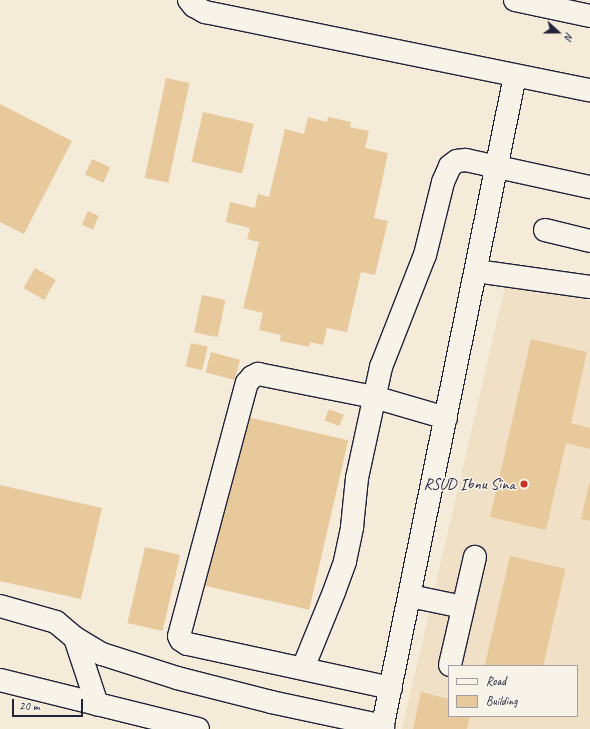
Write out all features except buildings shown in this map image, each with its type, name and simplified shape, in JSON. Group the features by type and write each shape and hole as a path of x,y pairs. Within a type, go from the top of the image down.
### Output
{"street":[{"path":"189,0 194,6 205,12 590,90"},
{"path":"515,0 590,16"},
{"path":"0,606 56,622 75,638 102,654 177,678 381,728 410,596 515,76"},
{"path":"302,668 334,592 345,560 352,527 357,478 381,367 425,255 443,182 450,166 457,161 466,160 590,187"},
{"path":"546,230 590,241"},
{"path":"476,271 590,287"},
{"path":"391,688 187,644 181,640 179,636 247,383 252,376 258,374 374,397 446,418"},
{"path":"450,665 475,557"},
{"path":"410,596 463,607"},
{"path":"75,638 97,704"},
{"path":"0,680 198,729"}],"shaded area":[{"name":"RSUD Ibnu Sina","path":"506,282 590,301 590,729 402,729"}],"place":[{"name":"RSUD Ibnu Sina","path":"524,484"}]}
